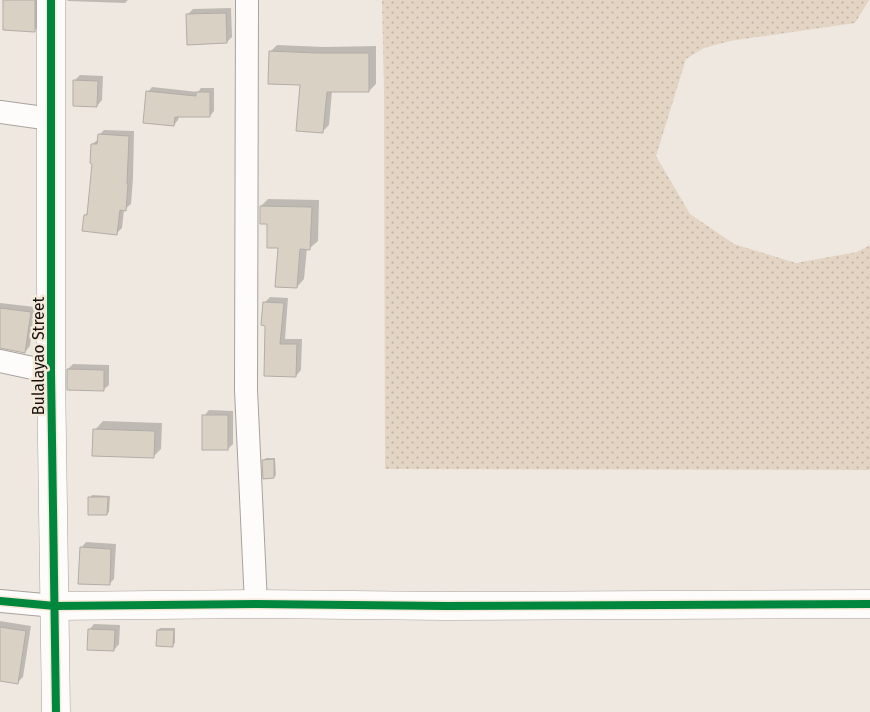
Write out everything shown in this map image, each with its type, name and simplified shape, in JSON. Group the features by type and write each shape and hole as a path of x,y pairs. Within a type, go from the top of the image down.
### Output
{"street":[{"name":"Bulalayao Street","path":"51,0 52,372 56,712"},
{"path":"247,0 246,390 256,604"},
{"path":"0,112 51,120"},
{"path":"0,361 52,372"},
{"path":"0,601 56,606 256,604 446,606 870,604"}],"shaded area":[{"path":"382,0 869,0 855,23 730,41 704,48 686,59 656,156 690,214 734,244 796,263 857,252 870,245 870,470 385,469"}],"building":[{"path":"3,0 35,0 35,32 3,30"},
{"path":"226,13 227,43 187,45 186,14"},
{"path":"269,51 369,53 369,92 327,92 323,133 296,131 300,85 268,84"},
{"path":"73,80 98,81 97,107 73,106"},
{"path":"146,91 196,96 196,92 210,92 210,117 175,117 174,126 143,123"},
{"path":"98,134 129,136 126,211 120,210 117,235 82,231 84,215 87,215 92,164 90,163 91,144 97,144"},
{"path":"260,206 312,207 310,250 300,249 297,288 275,287 278,248 267,248 267,224 260,224"},
{"path":"263,302 284,303 280,344 297,344 296,377 264,376 265,326 261,325"},
{"path":"0,308 31,312 25,353 0,348"},
{"path":"67,369 104,370 104,391 67,390"},
{"path":"202,415 228,415 228,450 202,450"},
{"path":"93,429 155,431 154,458 92,456"},
{"path":"274,459 274,478 263,479 262,460"},
{"path":"88,497 108,497 107,515 88,515"},
{"path":"80,547 111,549 110,585 78,584"},
{"path":"0,627 26,631 18,684 0,681"},
{"path":"88,629 115,630 114,651 87,650"},
{"path":"157,630 174,630 173,647 156,646"}],"cycle path":[{"path":"51,0 51,372 56,712"},
{"path":"0,601 55,606 256,604 446,606 870,604"}]}
